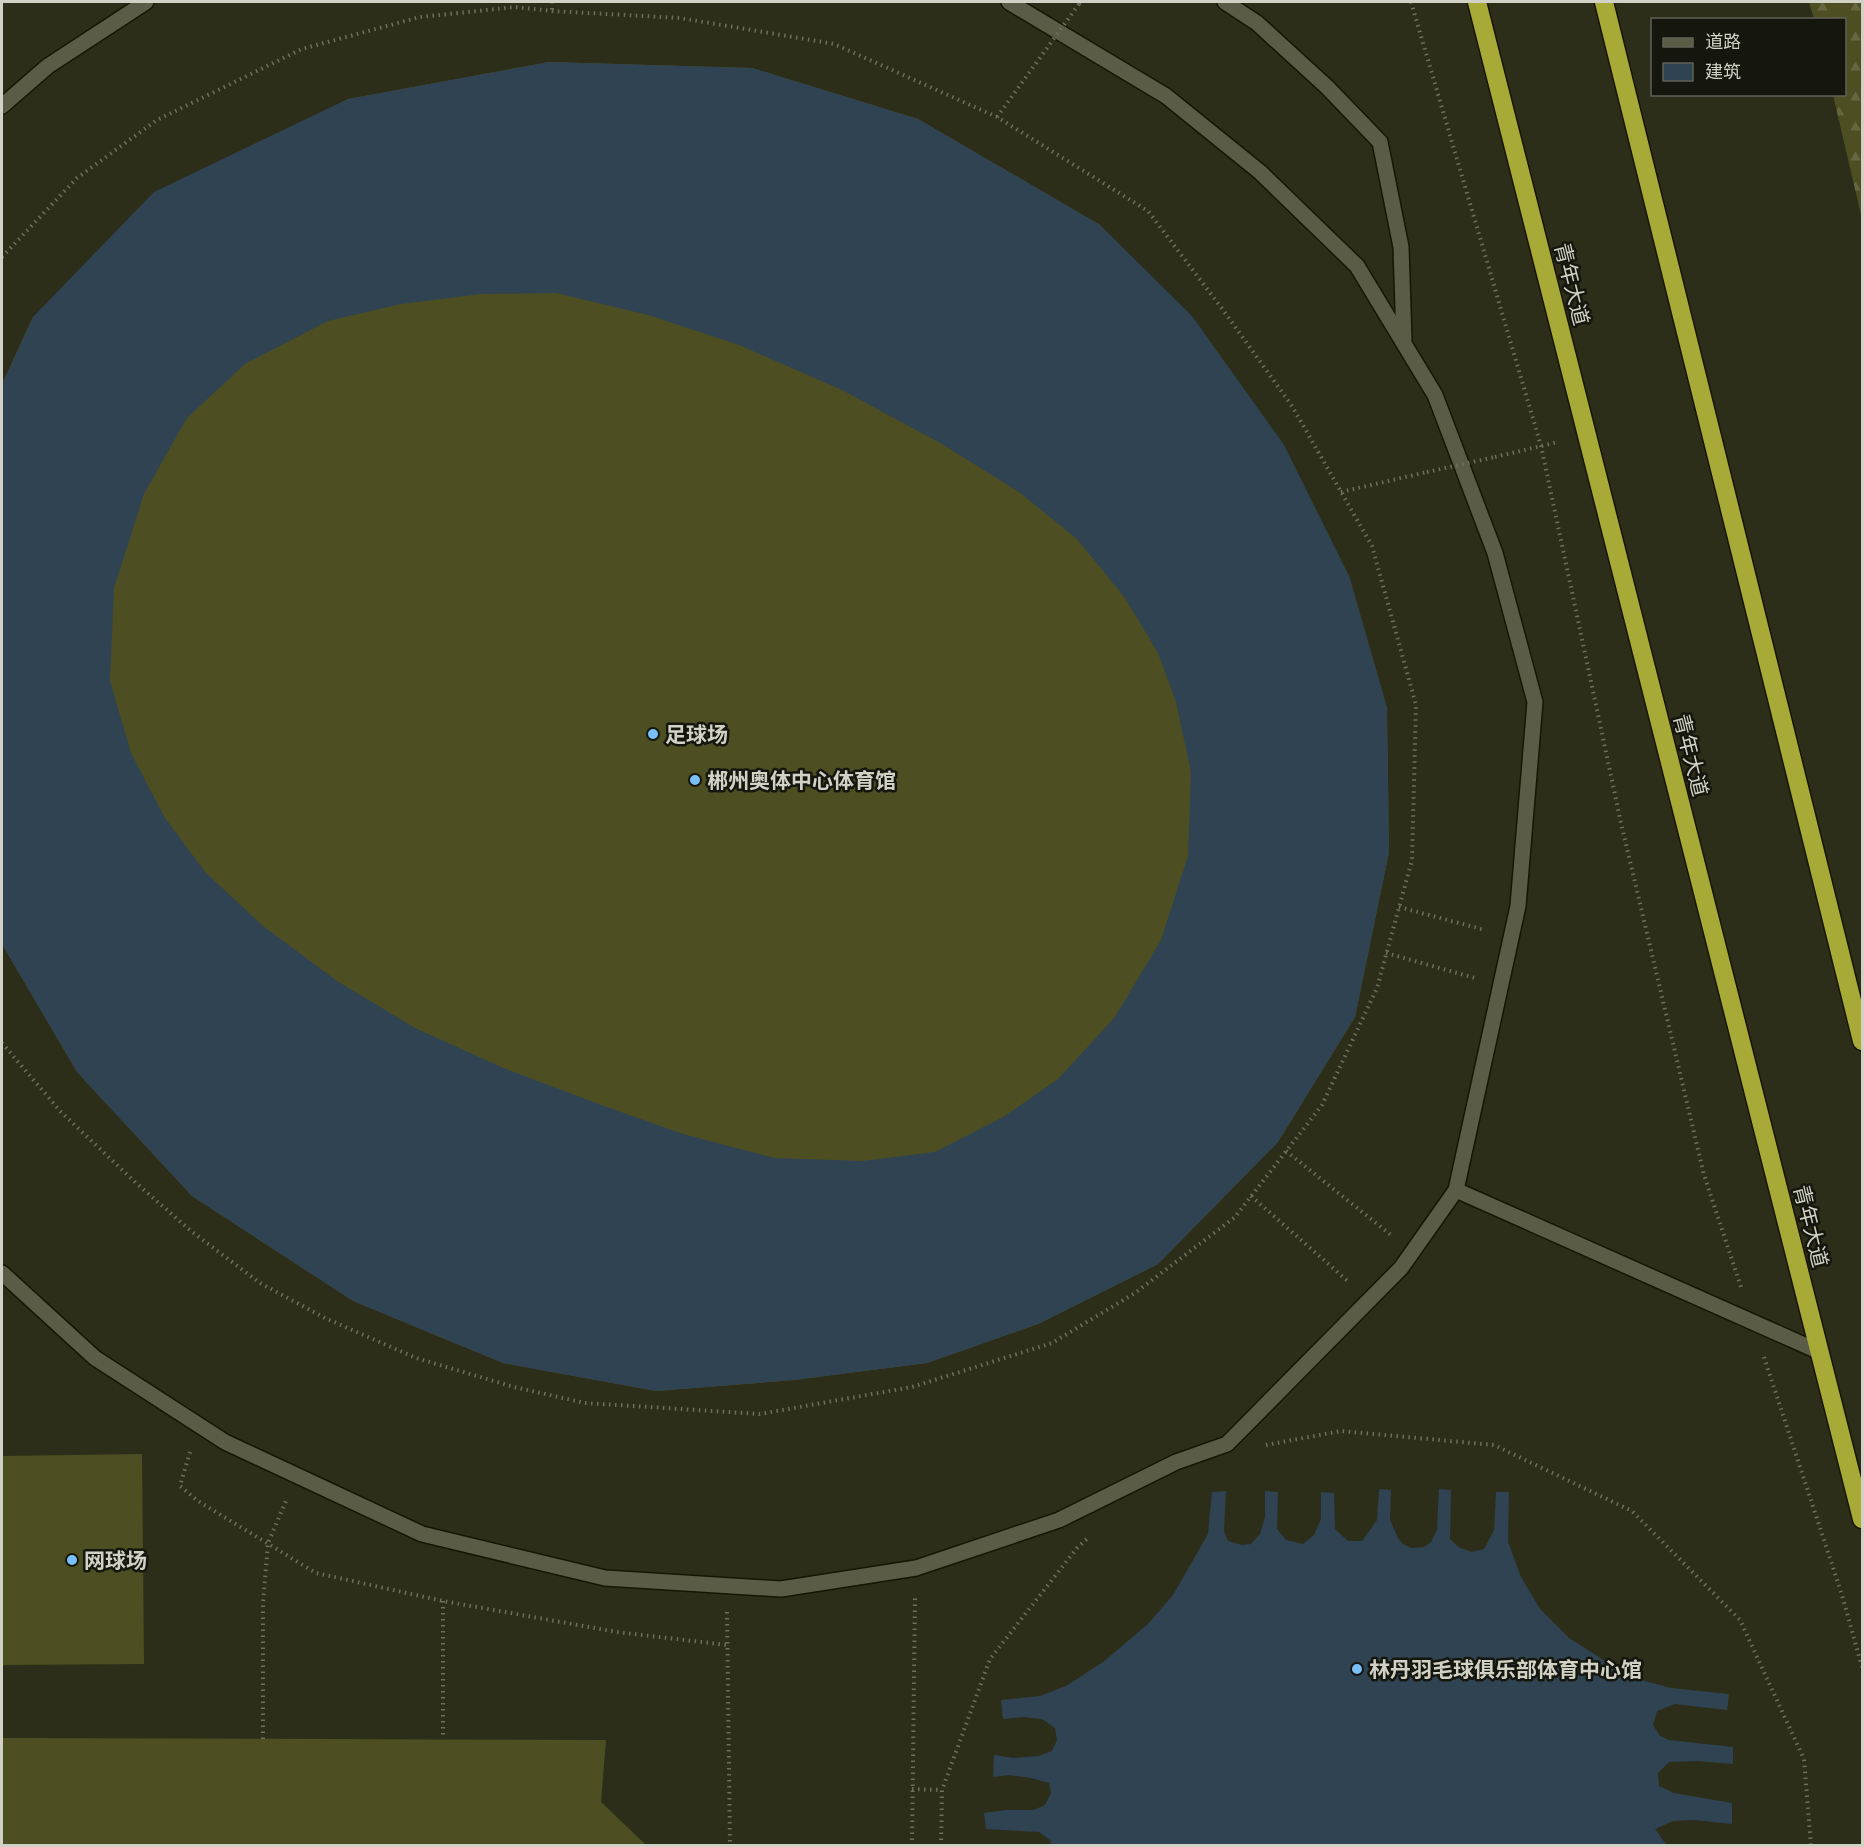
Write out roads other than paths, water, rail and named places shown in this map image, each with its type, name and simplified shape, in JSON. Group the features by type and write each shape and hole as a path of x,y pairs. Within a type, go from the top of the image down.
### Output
{"highway":[{"name":"青年大道","path":"1478,2 1863,1519"},
{"path":"1604,2 1863,1041"}],"street":[{"path":"2,106 48,66 146,2"},
{"path":"2,1273 95,1358 225,1442 422,1534 605,1578 781,1589 916,1568 1059,1520 1176,1462 1227,1444 1401,1268 1456,1190 1518,906 1535,702 1495,553 1435,395 1358,266 1260,172 1166,96 1009,2"},
{"path":"1225,2 1266,31 1327,87 1380,142 1401,247 1404,343"},
{"path":"1456,1190 1820,1352"}],"place":[{"name":"足球场","path":"653,734"},
{"name":"郴州奥体中心体育馆","path":"695,780"},
{"name":"网球场","path":"72,1560"},
{"name":"林丹羽毛球俱乐部体育中心馆","path":"1357,1669"}]}
